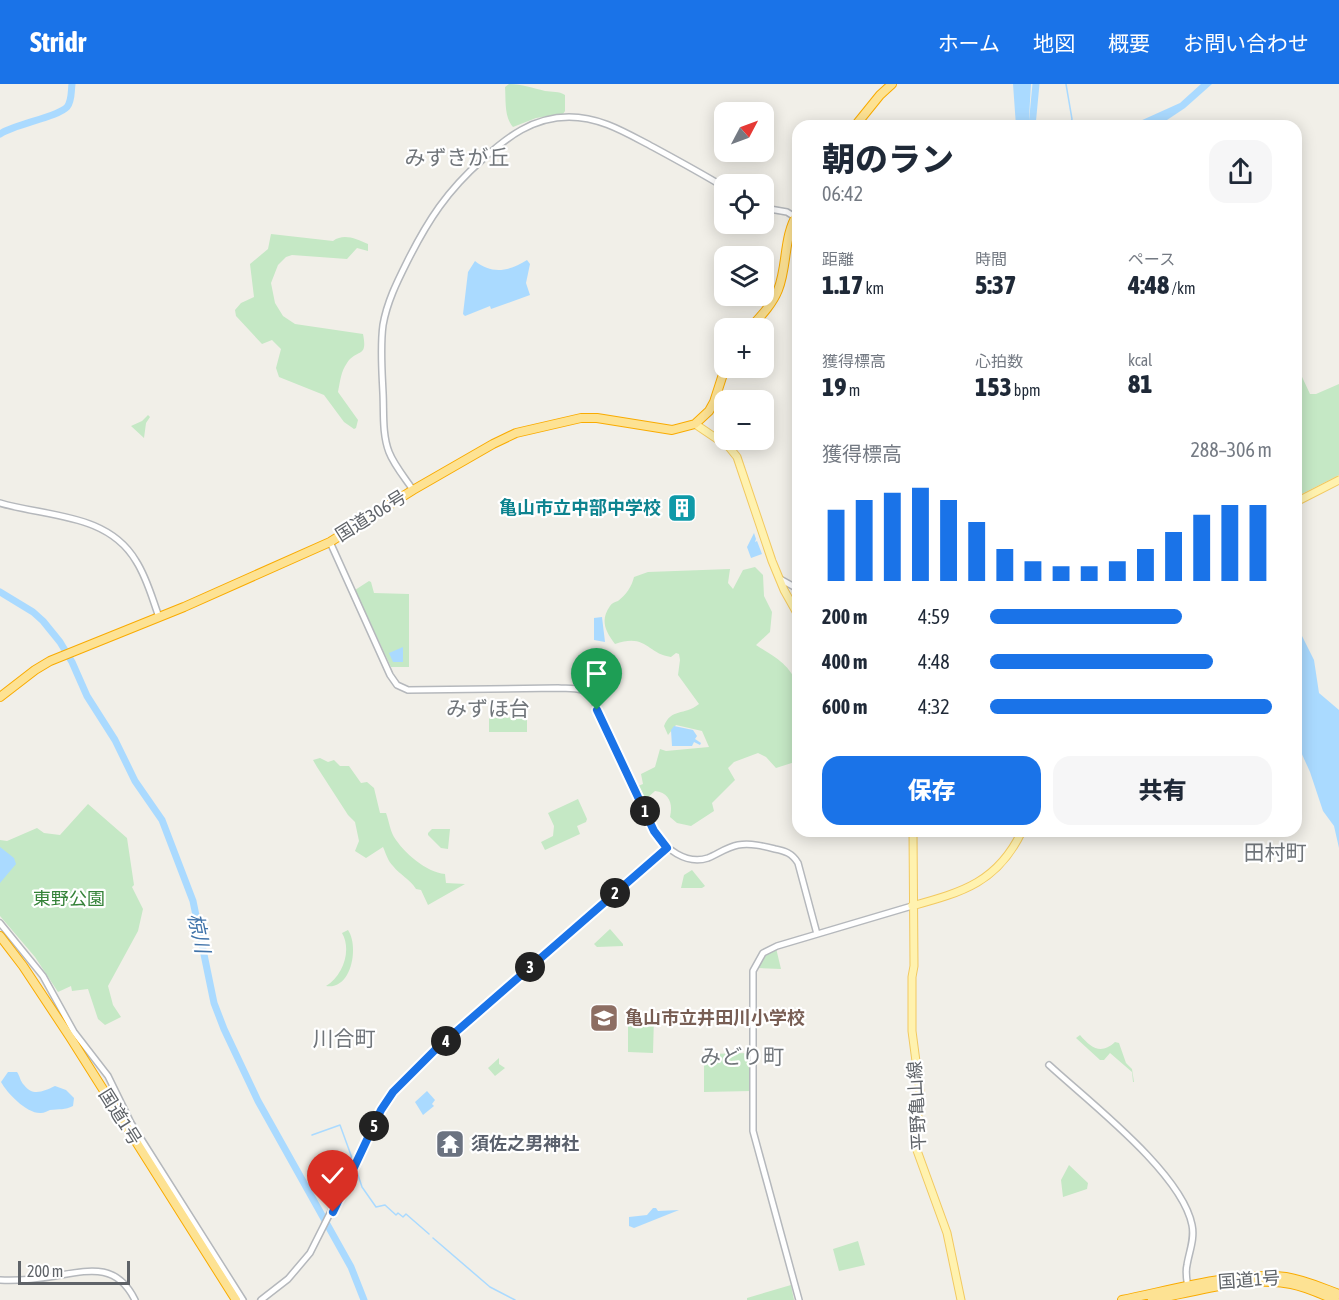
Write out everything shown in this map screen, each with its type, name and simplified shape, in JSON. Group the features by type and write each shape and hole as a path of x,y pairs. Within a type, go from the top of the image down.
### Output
{"highway":[{"path":"860,120 892,84"},
{"path":"759,318 779,288 792,228"},
{"path":"695,424 709,411 722,378"},
{"name":"国道306号","path":"0,697 35,670 60,656 159,617 330,542 413,490 516,434 566,420 597,418 672,430 695,424"},
{"name":"国道1号","path":"1,939 23,966 236,1300"},
{"name":"国道1号","path":"1152,1300 1242,1277 1272,1276 1298,1280 1339,1294"},
{"name":"国道1号","path":"1122,1300 1268,1281 1303,1287 1335,1300"}],"main road":[{"path":"695,424 729,447 736,457 772,561 792,604"},
{"path":"1302,499 1339,480"},
{"name":"平野亀山線","path":"913,837 912,906 915,966 912,977 912,1031 920,1092 915,1145 947,1233 961,1300"},
{"path":"912,906 957,894 982,880 1005,859 1018,837"}],"street":[{"path":"413,490 388,451 385,437 382,350 384,324 394,287 423,230 441,202 464,177 518,130 539,122 567,117 592,119 614,126 714,180"},
{"path":"774,210 792,214"},
{"path":"0,503 82,520 108,531 123,543 136,560 159,617"},
{"path":"330,542 390,675 397,685 402,689 578,689 588,693 654,831 667,848 681,856 694,859 708,858 730,847 746,844 764,846 792,854 798,863 817,934"},
{"path":"780,579 792,586"},
{"path":"261,1300 288,1279 305,1260 320,1237 381,1110 402,1082 442,1044 667,848"},
{"path":"799,1300 753,1131 752,976 755,964 766,951 777,946 912,906"},
{"path":"0,923 43,975 74,1032 108,1076 131,1123 243,1300"},
{"path":"1049,1065 1155,1163 1174,1187 1194,1233 1186,1266 1189,1290"},
{"path":"0,1280 25,1280 86,1270 100,1270 114,1275 123,1282 135,1300"}],"green space":[{"path":"509,84 563,94 565,95 565,111 563,114 536,118 513,127 506,108 505,87"},
{"path":"271,234 333,241 346,237 368,244 368,251 357,248 347,259 292,255 286,257 278,265 271,283 275,303 283,316 295,324 363,334 363,350 351,358 345,366 338,392 358,420 354,429 344,422 324,395 279,377 276,368 281,349 272,340 262,344 236,316 235,310 241,303 254,297 250,264 268,249"},
{"path":"1302,377 1310,394 1316,394 1339,384 1339,475 1302,494"},
{"path":"148,415 150,417 146,423 144,438 131,426"},
{"path":"755,567 763,575 764,596 772,612 770,632 756,645 786,666 792,674 792,763 776,768 766,757 758,753 734,762 728,768 735,780 712,803 714,811 691,826 677,823 670,817 671,804 664,794 655,791 645,800 638,786 643,784 641,774 655,767 660,749 666,751 709,747 702,731 676,725 668,735 664,726 674,714 699,704 678,675 679,654 676,653 671,657 663,655 634,641 615,644 606,630 605,616 611,605 626,593 634,577 648,572 730,569 728,583 733,589 743,570"},
{"path":"369,581 374,593 409,594 409,667 391,667 355,590"},
{"path":"527,717 527,732 489,732 489,718"},
{"path":"320,758 328,762 334,760 340,766 349,766 361,783 367,782 374,788 380,813 386,813 394,837 410,855 430,870 445,874 446,883 465,884 428,905 421,890 416,889 391,864 383,847 366,858 355,851 359,841 355,822 348,815 313,760"},
{"path":"578,799 587,819 586,822 577,826 580,834 545,850 541,842 553,836 554,826 548,813"},
{"name":"東野公園","path":"88,804 127,838 134,885 132,887 143,909 138,931 108,986 113,1005 121,1017 105,1025 98,1019 88,989 72,991 71,986 58,992 35,957 0,916 0,840 7,841 37,828 44,833 60,835"},
{"path":"432,829 450,829 448,849 441,848 428,835"},
{"path":"692,870 705,886 681,888 684,875"},
{"path":"610,929 623,946 597,947 594,944"},
{"path":"348,930 353,946 351,966 342,981 326,986 337,976 344,962 346,947 342,933"},
{"path":"776,948 781,969 758,968 764,957"},
{"path":"628,1017 654,1017 653,1053 628,1052"},
{"path":"1080,1035 1096,1048 1101,1049 1115,1042 1119,1043 1126,1063 1132,1069 1134,1082 1132,1072 1110,1053 1104,1060 1100,1060 1076,1038"},
{"path":"750,1053 751,1091 704,1092 704,1054"},
{"path":"499,1058 499,1064 505,1068 495,1076 488,1068"},
{"path":"1069,1165 1088,1183 1087,1189 1063,1197 1061,1180"},
{"path":"858,1241 865,1265 839,1271 833,1249"},
{"path":"791,1285 794,1300 747,1300 747,1298"}],"water":[{"path":"1013,84 1031,84 1030,120 1016,120"},
{"path":"1201,84 1212,84 1185,108 1167,120 1142,120 1180,103"},
{"path":"527,260 530,264 526,283 530,295 491,309 490,306 465,316 463,314 468,272 475,261 488,268 501,270 514,267"},
{"path":"754,533 755,542 757,541 762,554 751,558 747,547"},
{"path":"602,617 605,642 594,640 594,618"},
{"path":"1302,636 1314,660 1319,693 1339,710 1339,848 1334,826 1323,811 1302,754"},
{"path":"403,647 403,662 393,662 389,653"},
{"path":"674,726 693,730 697,736 695,739 701,743 700,745 694,742 692,746 672,746 671,730"},
{"path":"0,847 14,858 16,864 0,883"},
{"path":"8,1072 17,1072 27,1089 31,1091 39,1092 55,1086 66,1090 74,1098 73,1106 42,1113 24,1107 1,1082"},
{"path":"427,1091 435,1100 432,1104 434,1106 423,1115 415,1102"},
{"path":"653,1208 658,1211 679,1210 634,1228 629,1226 629,1217 647,1215"}],"waterway":[{"path":"0,134 62,111 70,102 72,84"},
{"path":"1033,120 1036,84"},
{"path":"1066,84 1072,120"},
{"name":"椋川","path":"0,592 33,612 60,642 87,696 115,740 135,781 162,820 193,901 214,1003 224,1029 258,1101 351,1267 364,1300"},
{"path":"312,1135 340,1125 352,1158"},
{"path":"357,1172 362,1187 376,1207 385,1205 396,1215 398,1213 403,1217 406,1214 429,1234"},
{"path":"433,1238 490,1287 515,1300"}],"place":[{"name":"亀山市立中部中学校","path":"682,508"},
{"name":"亀山市立井田川小学校","path":"604,1018"},
{"name":"須佐之男神社","path":"450,1144"}],"district":[{"name":"みずきが丘","path":"457,158"},
{"name":"みずほ台","path":"488,709"},
{"name":"田村町","path":"1275,853"},
{"name":"川合町","path":"344,1039"},
{"name":"みどり町","path":"742,1057"}],"route":[{"path":"333,1212 381,1110 402,1082 434,1051 667,848 654,831 597,710"}]}
